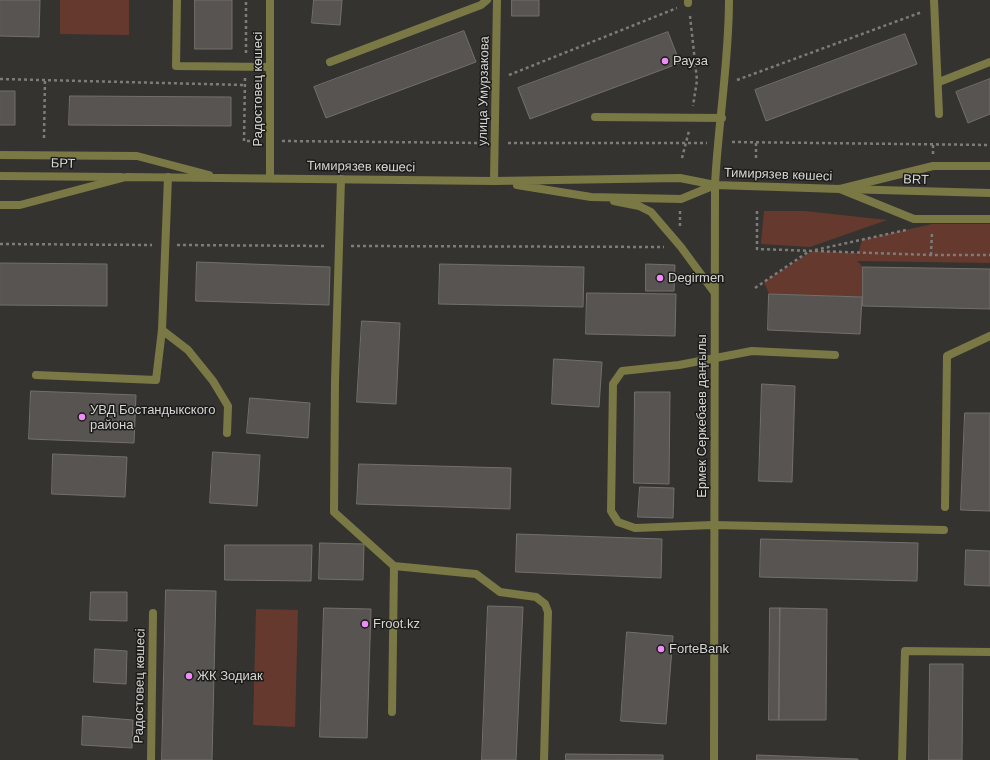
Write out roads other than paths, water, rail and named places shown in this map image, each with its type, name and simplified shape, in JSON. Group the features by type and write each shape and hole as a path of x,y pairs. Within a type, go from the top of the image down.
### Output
{"street":[{"path":"177,0 176,66 270,67"},
{"name":"Радостовец көшесі","path":"270,0 270,178"},
{"path":"330,62 481,5 487,0"},
{"name":"улица Умурзакова","path":"496,182 495,143 497,0"},
{"name":"Ермек Серкебаев даңғылы","path":"714,760 713,525 715,185 717,142 722,118 729,0"},
{"path":"935,4 939,114"},
{"path":"939,82 990,62"},
{"path":"595,117 722,118"},
{"name":"Тимирязев көшесі","path":"0,155 137,156 221,178"},
{"name":"Тимирязев көшесі","path":"0,205 20,205 126,177 496,182 680,178 715,185 840,189 933,166 990,166"},
{"name":"БРТ","path":"0,176 126,177"},
{"path":"36,375 156,380 162,330 168,177"},
{"path":"341,179 334,512 394,566 476,574 500,592 536,597 545,604 548,612 544,760"},
{"name":"Тимирязев көшесі","path":"496,182 591,197 680,199 715,185"},
{"name":"Тимирязев көшесі","path":"840,189 914,219 990,219"},
{"name":"BRT","path":"840,189 990,193"},
{"path":"591,197 639,206 651,212 681,247 714,292"},
{"path":"162,330 188,350 213,381 228,406 227,434"},
{"path":"946,507 947,356 990,336"},
{"path":"835,355 752,351 679,365 622,371 613,384 611,511 618,522 636,528 713,525 944,530"},
{"path":"392,712 394,566"},
{"name":"Радостовец көшесі","path":"151,760 153,613"},
{"path":"902,760 906,651 990,652"}],"place":[{"name":"Рауза","path":"665,61"},
{"name":"Degirmen","path":"660,278"},
{"name":"УВД Бостандыкского района","path":"82,417"},
{"name":"Froot.kz","path":"365,624"},
{"name":"ForteBank","path":"661,649"},
{"name":"ЖК Зодиак","path":"189,676"}]}
